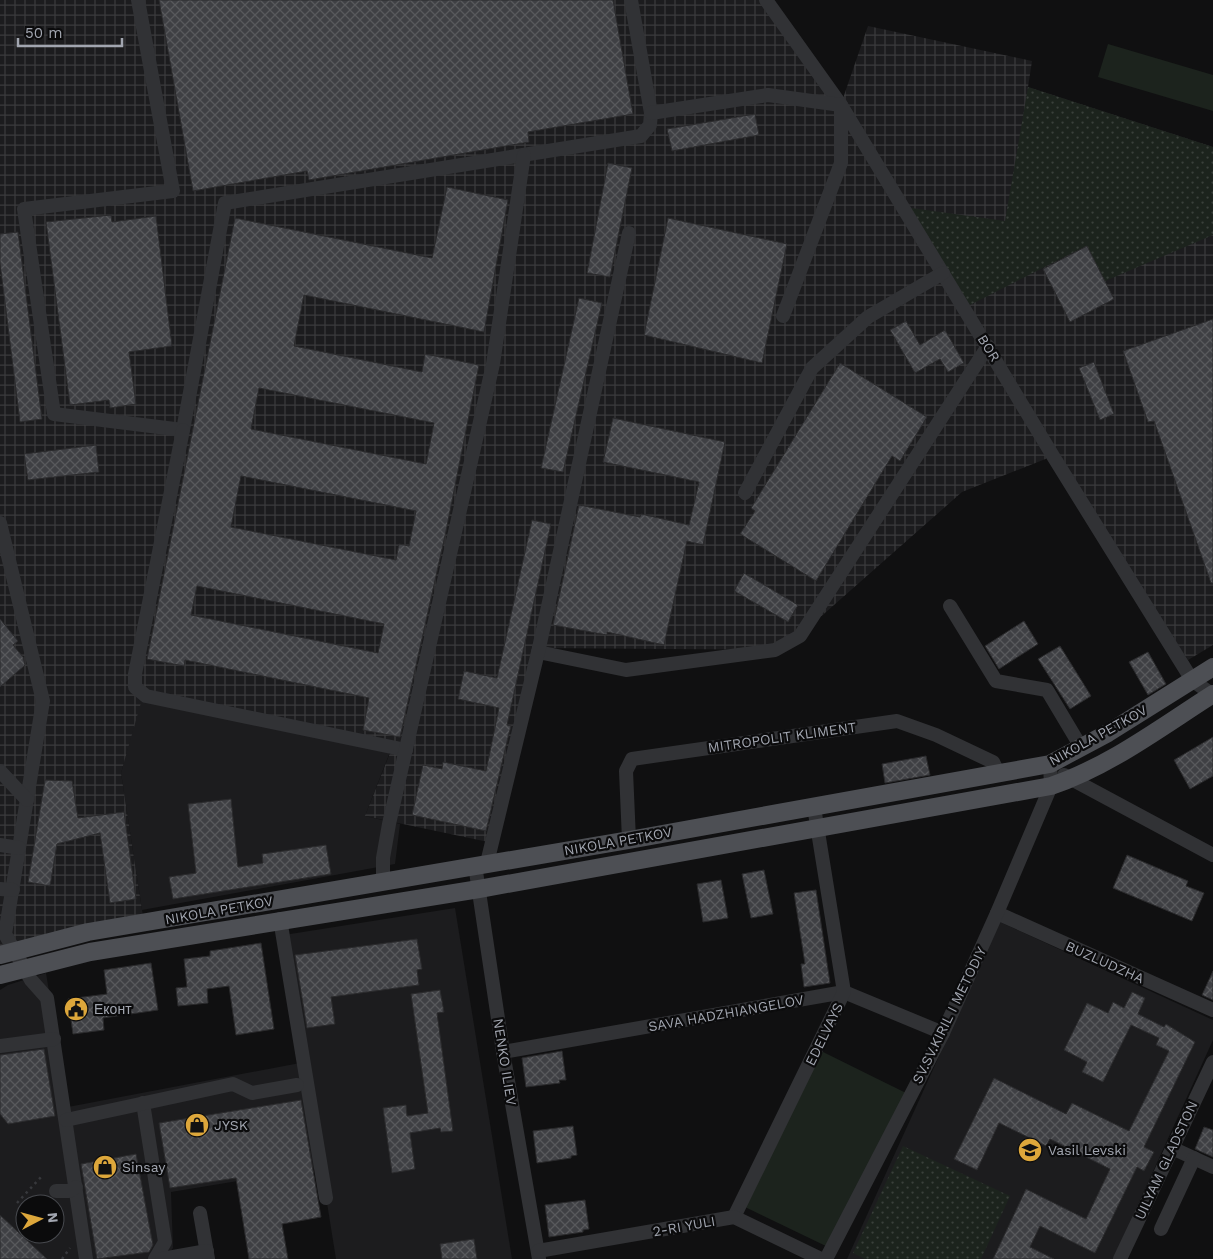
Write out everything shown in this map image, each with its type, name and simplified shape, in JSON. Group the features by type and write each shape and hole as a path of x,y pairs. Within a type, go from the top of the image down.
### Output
{"main road":[{"name":"NIKOLA PETKOV","path":"7,952 88,932 629,840 1050,764 1213,667"},
{"name":"NIKOLA PETKOV","path":"0,975 23,967 90,952 479,889 1051,786 1069,780 1119,754 1213,695"}],"street":[{"path":"138,0 173,191 24,209 54,414 183,430"},
{"path":"406,750 146,696 135,687 135,674 225,204 641,136 650,125 651,113 631,0"},
{"name":"BOR","path":"766,0 841,105 1053,456 1192,680 1213,695"},
{"path":"651,113 768,95 841,105 841,163 783,316"},
{"path":"383,881 383,858 493,364 524,155"},
{"path":"481,864 538,652 629,233"},
{"path":"745,493 812,368 868,318 943,273"},
{"path":"538,652 626,670 775,650 800,636 988,346"},
{"path":"0,522 43,701 19,848 6,889 5,934 7,952 23,967 47,998 86,1259"},
{"path":"950,606 996,681 1047,690 1081,747"},
{"name":"MITROPOLIT KLIMENT","path":"629,840 626,771 632,759 898,721 936,735 994,762 999,774"},
{"path":"1050,764 1069,780 1213,855"},
{"name":"SV.SV.KIRIL I METODIY","path":"826,1259 942,1033 997,914 1051,786 1050,764"},
{"path":"0,771 27,800"},
{"name":"EDELVAYS","path":"734,1217 844,992 814,807"},
{"path":"0,846 19,848"},
{"name":"NENKO ILIEV","path":"481,864 479,889 503,1052 539,1255"},
{"name":"BUZLUDZHA","path":"997,914 1213,1010"},
{"path":"280,920 326,1198"},
{"path":"844,992 942,1033"},
{"name":"SAVA HADZHIANGELOV","path":"503,1052 844,992"},
{"path":"0,1046 54,1039"},
{"name":"UILYAM GLADSTON","path":"1120,1259 1213,1062"},
{"path":"66,1120 233,1084 252,1093 296,1086"},
{"path":"144,1104 164,1242 155,1259"},
{"path":"1172,1148 1213,1167"},
{"path":"1161,1229 1194,1158"},
{"path":"56,1191 69,1191 76,1187"},
{"path":"162,1259 207,1255 200,1213"},
{"name":"2-RI YULI","path":"539,1255 734,1217 821,1259"}],"path":[{"path":"26,1194 41,1177"}],"shaded area":[{"path":"0,0 764,0 841,104 868,26 1032,61 1028,87 1213,147 1213,645 1188,660 1053,456 962,492 783,650 539,648 493,843 365,816 390,753 144,692 121,773 144,923 0,955"},
{"path":"1108,44 1213,75 1213,111 1098,77"},
{"path":"1028,87 1213,147 1213,235 1105,281 1086,246 964,308 904,207 1005,221"},
{"path":"143,692 390,752 365,816 400,824 395,864 142,910 121,773"},
{"path":"455,908 512,1259 336,1259 284,935"},
{"name":"Vasil Levski","path":"1000,922 1213,1020 1213,1040 1113,1259 847,1259"},
{"path":"46,973 68,1107 300,1063 317,1168 171,1192 173,1248 165,1259 0,1259 0,990 8,985"},
{"path":"819,1050 906,1093 830,1248 743,1206"},
{"path":"903,1146 1010,1196 981,1259 865,1259 853,1253"}],"building":[{"path":"159,0 613,0 633,114 528,132 529,142 309,180 307,171 193,191"},
{"path":"755,114 759,135 672,151 667,129"},
{"path":"608,163 632,168 610,277 587,273"},
{"path":"447,187 508,200 484,332 304,295 294,346 422,372 425,354 479,365 446,531 400,737 363,730 369,698 185,660 184,666 147,659 235,218 432,258","holes":["259,388 434,423 426,464 251,429","241,476 416,511 409,546 399,544 396,560 231,527","197,586 384,624 378,653 191,615"]},
{"path":"111,215 112,222 156,216 172,346 129,352 136,404 110,408 109,400 70,405 46,222"},
{"path":"668,218 787,244 762,363 644,335"},
{"path":"18,232 42,419 20,422 0,263 0,234"},
{"path":"1087,246 1114,299 1070,322 1043,269"},
{"path":"579,298 602,303 563,472 541,468"},
{"path":"1213,319 1213,583 1211,583 1154,421 1148,422 1123,351"},
{"path":"906,321 920,345 945,330 964,363 948,372 940,359 915,373 890,330"},
{"path":"1094,362 1114,414 1100,420 1079,368"},
{"path":"840,363 927,417 900,461 892,456 816,581 740,534 755,511 751,508"},
{"path":"613,418 725,442 703,545 687,541 664,645 607,632 607,635 553,625 579,505 640,517 641,514 689,525 699,482 603,462"},
{"path":"96,445 99,472 28,480 24,454"},
{"path":"532,520 551,524 507,725 511,726 486,831 412,815 423,765 442,769 443,762 486,771 499,708 458,699 464,671 497,678"},
{"path":"744,573 798,605 788,622 734,591"},
{"path":"0,619 18,641 13,645 23,657 25,665 0,687"},
{"path":"1024,621 1038,644 999,669 985,646"},
{"path":"1060,646 1091,696 1070,709 1038,659"},
{"path":"1148,652 1166,684 1148,695 1129,662"},
{"path":"1213,737 1213,776 1190,789 1174,760"},
{"path":"926,756 930,775 885,783 882,764"},
{"path":"45,780 72,781 78,818 124,812 136,899 110,903 100,833 57,844 50,886 28,882"},
{"path":"231,799 238,867 263,863 262,854 326,845 331,874 173,899 169,877 196,873 188,804"},
{"path":"1127,855 1188,881 1186,886 1204,893 1192,921 1113,888"},
{"path":"764,870 773,914 751,918 742,874"},
{"path":"721,880 728,918 703,922 697,884"},
{"path":"816,890 830,983 804,987 801,964 805,964 794,893"},
{"path":"417,939 422,969 417,970 419,985 331,997 335,1024 307,1028 295,955"},
{"path":"261,943 274,1029 236,1035 229,986 207,989 208,1003 178,1006 176,988 187,987 184,959 210,956 210,951"},
{"path":"151,963 158,1010 103,1018 104,1030 73,1034 68,999 107,994 104,970"},
{"path":"1213,971 1213,1000 1202,995"},
{"path":"440,990 444,1012 437,1013 453,1131 441,1132 440,1128 410,1133 415,1169 392,1173 383,1108 406,1105 407,1116 428,1113 411,994"},
{"path":"1132,992 1145,998 1138,1014 1164,1027 1166,1024 1195,1042 1144,1147 1154,1152 1144,1171 1137,1167 1095,1253 1040,1226 1030,1247 1054,1259 993,1259 1026,1189 1086,1219 1110,1169 1050,1139 1046,1146 999,1123 977,1170 954,1159 994,1078 1066,1114 1072,1103 1129,1131 1169,1051 1156,1045 1159,1038 1131,1025 1103,1082 1082,1072 1087,1062 1064,1050 1087,1003 1108,1013 1113,1002 1124,1008"},
{"path":"44,1049 55,1116 8,1124 0,1114 0,1055"},
{"path":"562,1051 566,1080 559,1080 560,1083 526,1087 522,1058"},
{"path":"301,1100 321,1217 282,1224 288,1259 249,1259 236,1178 170,1188 159,1123"},
{"path":"573,1126 577,1155 571,1156 571,1158 537,1163 533,1131"},
{"path":"1204,1127 1213,1130 1213,1157 1195,1149"},
{"path":"136,1154 153,1245 149,1252 97,1259 81,1164"},
{"path":"585,1200 589,1229 583,1230 583,1232 549,1237 545,1205"},
{"path":"0,1215 15,1229 15,1244 31,1244 47,1259 0,1259"},
{"path":"474,1239 477,1259 442,1259 440,1244"}],"place":[{"name":"Еконт","path":"76,1009"},
{"name":"JYSK","path":"197,1125"},
{"name":"Vasil Levski","path":"1030,1150"},
{"name":"Sinsay","path":"105,1167"}]}
